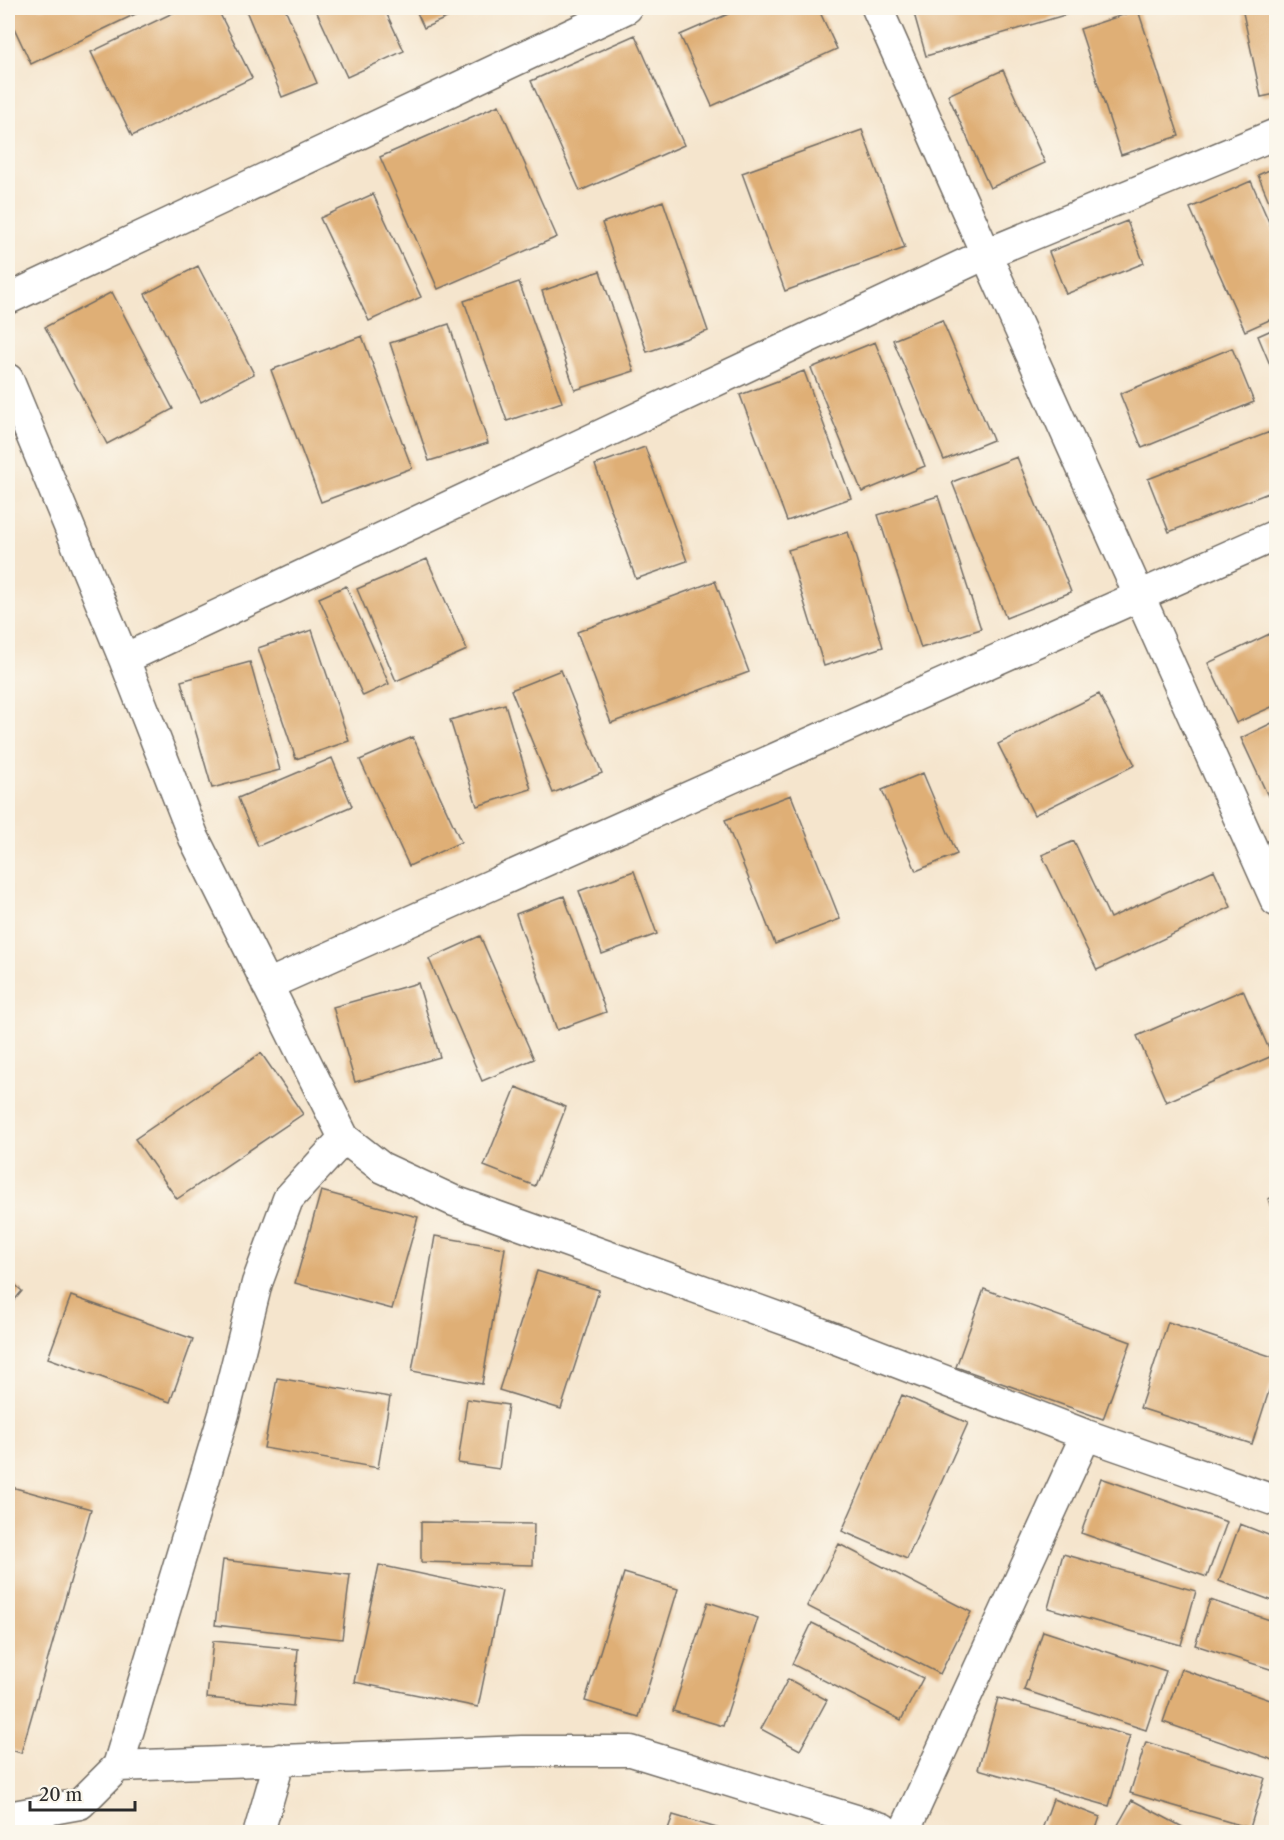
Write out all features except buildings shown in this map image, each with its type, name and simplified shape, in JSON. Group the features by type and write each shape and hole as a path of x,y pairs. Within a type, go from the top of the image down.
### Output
{"street":[{"path":"8,299 627,8"},
{"path":"878,8 1276,901"},
{"path":"124,659 986,254 1276,134"},
{"path":"8,379 124,659 194,838 344,1138 381,1167 454,1201 805,1327 1086,1435 1276,1501"},
{"path":"267,985 1276,536"},
{"path":"8,1817 80,1804 118,1766 224,1414 257,1283 288,1199 344,1138"},
{"path":"904,1833 1086,1435"},
{"path":"118,1766 522,1751 631,1751 882,1828 887,1833"},
{"path":"259,1833 280,1759"}]}
